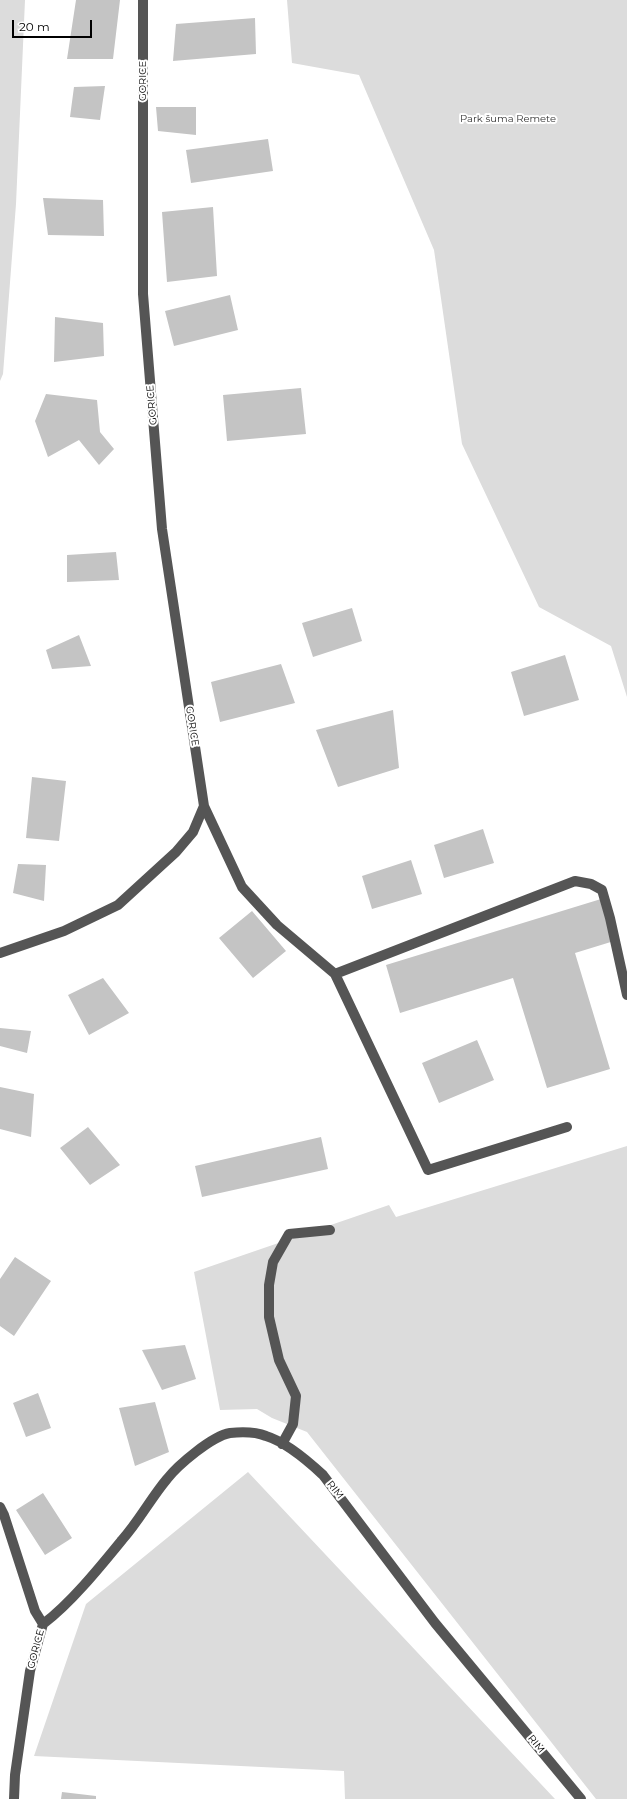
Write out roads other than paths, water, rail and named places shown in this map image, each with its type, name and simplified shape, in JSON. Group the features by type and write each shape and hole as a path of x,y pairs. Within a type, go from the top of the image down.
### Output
{"street":[{"name":"GORICE","path":"143,0 143,294 162,529 204,806 242,887 277,925 335,974"},
{"path":"0,953 64,931 118,905 176,852 193,832 204,806"},
{"path":"567,1127 428,1170 335,974 575,881 591,884 602,890 610,918 627,995"},
{"path":"282,1444 293,1424 296,1396 279,1360 269,1317 269,1285 273,1262 289,1234 330,1230"},
{"name":"RIM","path":"43,1624 73,1596 123,1539 167,1478 190,1457 208,1444 229,1433 250,1433 266,1436 282,1444 303,1458 323,1475 435,1623 581,1799"},
{"name":"GORICE","path":"0,1507 4,1515 34,1611 43,1624 30,1671 15,1775 14,1799"}],"park label":[{"name":"Park šuma Remete","path":"508,119"}]}
